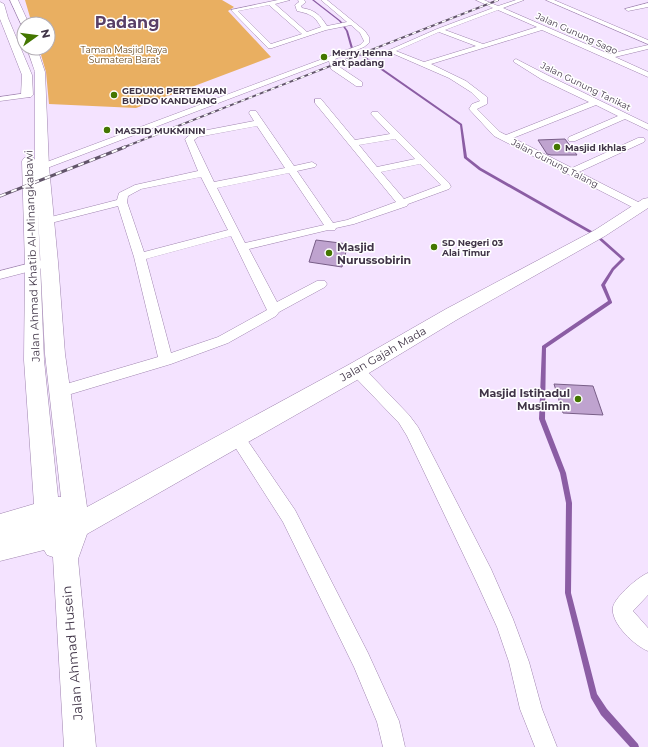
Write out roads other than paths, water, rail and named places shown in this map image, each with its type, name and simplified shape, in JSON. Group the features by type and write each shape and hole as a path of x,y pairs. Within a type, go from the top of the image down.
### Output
{"main road":[{"path":"14,0 21,16"},
{"name":"Jalan Ahmad Khatib Al-Minangkabawi","path":"0,4 2,18 16,35"},
{"name":"Jalan Ahmad Khatib Al-Minangkabawi","path":"28,56 27,95 36,170 47,221 55,354 76,515"},
{"name":"Jalan Ahmad Khatib Al-Minangkabawi","path":"31,56 40,72 33,266 34,360 48,524"},
{"name":"Jalan Gajah Mada","path":"48,524 117,504 236,436 357,370 452,314 595,236 644,205"},
{"path":"34,360 55,354"},
{"path":"65,559 76,515"},
{"path":"0,526 48,524"},
{"path":"0,548 48,524"},
{"path":"48,524 65,559"},
{"name":"Jalan Ahmad Husein","path":"65,559 80,747"}],"street":[{"path":"287,0 234,10 270,47 325,28 350,23"},
{"path":"301,0 303,2 298,5 299,10 310,11 320,20 325,28"},
{"path":"36,170 330,58 355,50 367,42 363,32 350,23 324,0"},
{"name":"Jalan Gunung Sago","path":"479,0 648,75"},
{"path":"520,0 439,30 390,51 424,64 541,28"},
{"path":"549,0 648,42"},
{"path":"270,3 306,34"},
{"path":"628,9 648,4"},
{"path":"439,30 483,46"},
{"path":"608,56 648,47"},
{"path":"330,58 334,62 334,67 359,84"},
{"name":"Jalan Gunung Tanikat","path":"516,61 544,77 648,127"},
{"name":"Jalan Gunung Talang","path":"424,64 454,78 480,95 484,99 484,102 475,106 473,109 493,130 572,172 644,205"},
{"path":"0,99 27,95"},
{"path":"318,101 403,204"},
{"path":"506,138 596,102"},
{"path":"253,113 331,228"},
{"path":"242,247 331,228 446,188 446,185 375,114"},
{"path":"572,139 625,116"},
{"path":"259,123 202,133 190,137 189,139 204,173 274,309"},
{"path":"353,143 396,136"},
{"path":"572,172 641,140"},
{"path":"376,170 421,161"},
{"path":"211,186 312,165"},
{"path":"166,360 140,257 122,202 123,194 138,187 204,173"},
{"path":"47,221 122,202"},
{"path":"140,257 235,232"},
{"path":"0,275 50,262"},
{"path":"61,391 166,360 223,340 272,313 274,309 321,284"},
{"path":"357,370 404,419 413,432 422,453 484,576 506,626 519,662 531,709 546,747"},
{"path":"236,436 289,516 361,660 388,721 394,747"},
{"path":"648,582 623,608 622,613 648,641"}],"waterway":[{"path":"313,0 340,21 347,31 352,48 461,125 465,157 480,169 596,235 623,259 613,269 603,285 610,302 544,347 542,419 563,473 569,503 568,593 594,695 604,712 635,747"}],"railway":[{"path":"122,148 498,0"},
{"path":"0,196 125,147"}],"place":[{"name":"Merry Henna art padang","path":"324,57"},
{"name":"GEDUNG PERTEMUAN BUNDO KANDUANG","path":"114,95"},
{"name":"MASJID MUKMININ","path":"107,130"},
{"name":"Masjid Ikhlas","path":"557,147"},
{"name":"SD Negeri 03 Alai Timur","path":"434,247"},
{"name":"Masjid Nurussobirin","path":"329,253"},
{"name":"Masjid Istihadul Muslimin","path":"578,399"}],"district":[{"name":"Padang","path":"127,22"}],"park label":[{"name":"Taman Masjid Raya Sumatera Barat","path":"124,54"}]}
